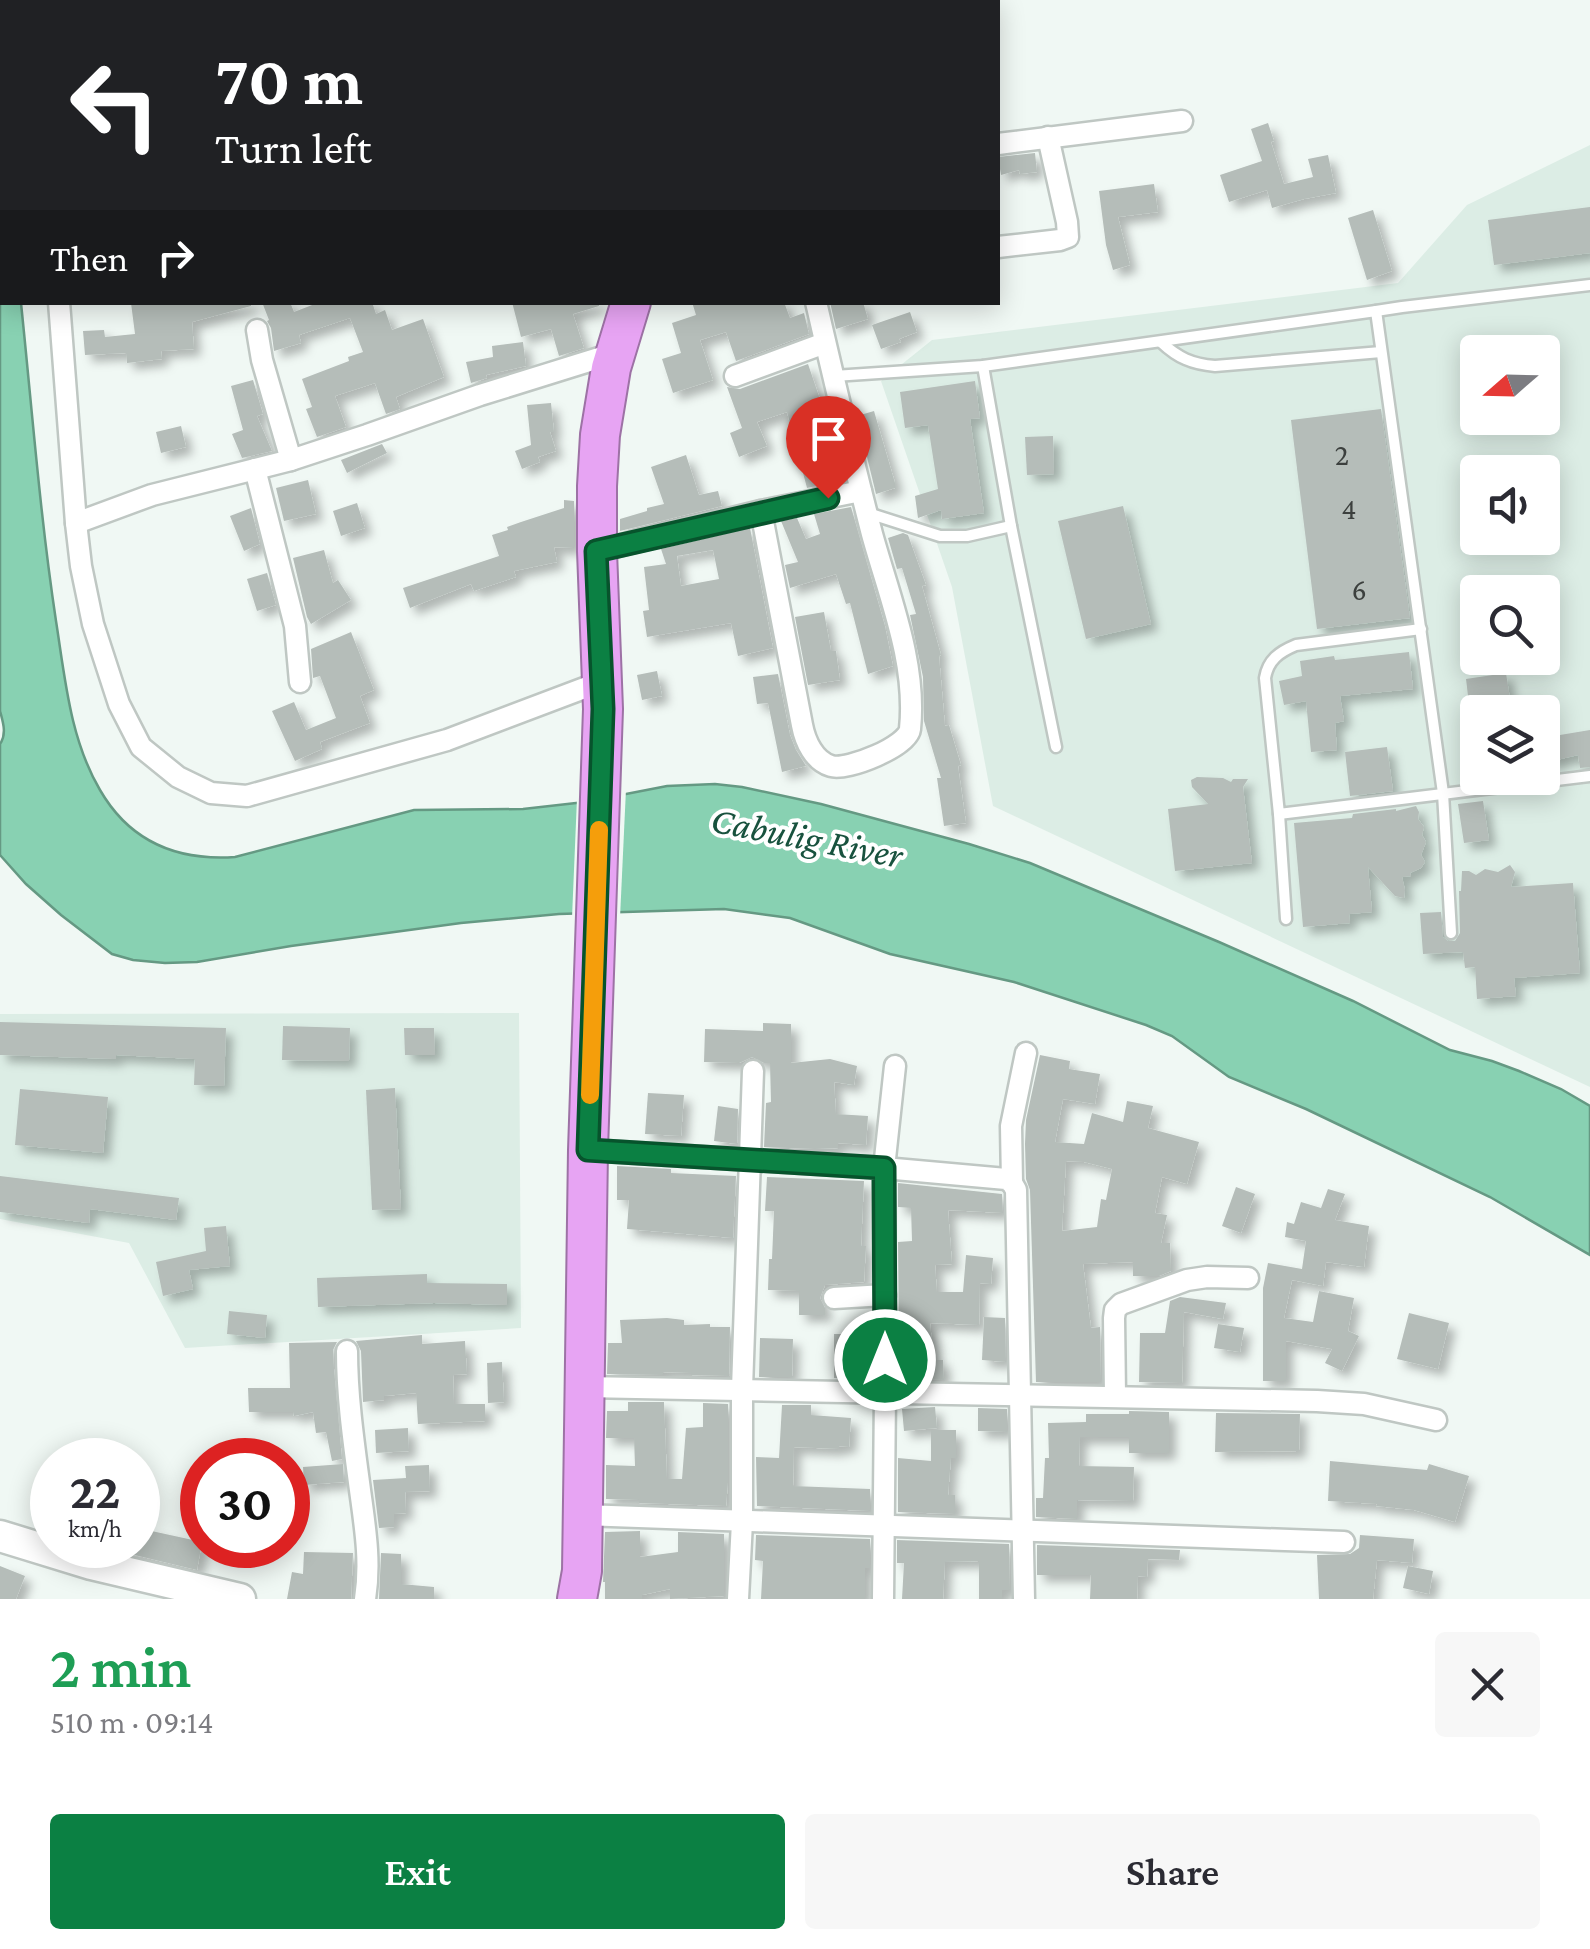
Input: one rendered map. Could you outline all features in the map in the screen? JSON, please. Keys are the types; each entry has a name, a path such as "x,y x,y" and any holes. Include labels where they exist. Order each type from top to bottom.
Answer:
{"highway":[{"path":"578,1599 582,1571 588,1150 603,695 596,551 600,435 615,354 631,305"}],"street":[{"path":"1000,144 1182,121"},
{"path":"1000,247 1068,237 1048,137"},
{"path":"59,305 76,523 93,624 126,718 141,747 178,777 211,793 247,796 603,695"},
{"path":"760,511 804,737 814,753 831,766 844,767 898,745 908,737 910,728 902,642 817,305"},
{"path":"258,330 262,360 291,460"},
{"path":"735,376 826,343"},
{"path":"76,523 152,495 291,460 480,395 615,354"},
{"path":"255,470 294,626 300,682"},
{"path":"596,551 861,491"},
{"path":"1024,1599 1016,1190 1012,1182 1011,1126 1026,1052"},
{"path":"882,1599 884,1168 895,1066"},
{"path":"738,1599 753,1071"},
{"path":"588,1150 884,1168 1012,1182"},
{"path":"1115,1395 1114,1318 1121,1304 1187,1280 1248,1278"},
{"path":"834,1298 884,1295"},
{"path":"347,1351 368,1548 365,1599"},
{"path":"585,1386 1317,1401 1364,1404 1436,1420"},
{"path":"583,1515 1344,1542"},
{"path":"0,1536 91,1564 240,1599"}],"lane":[{"path":"834,376 982,366 1402,306 1590,286"},
{"path":"1376,312 1443,793 1451,933"},
{"path":"1161,342 1177,356 1215,366 1382,352"},
{"path":"982,366 1056,747"},
{"path":"867,512 940,536 967,536 1011,526"},
{"path":"1286,919 1266,669 1272,659 1296,645 1421,629"},
{"path":"1279,814 1590,776"}],"shaded area":[{"path":"1590,145 1590,1087 993,806 952,587 881,381 932,340 1398,283 1467,205"},
{"path":"519,1013 521,1328 185,1348 129,1243 0,1219 0,1014"}],"water":[{"name":"Cabulig River","path":"0,305 21,305 45,542 70,708 82,750 100,790 112,808 141,835 194,856 235,857 414,810 523,809 667,786 715,784 821,804 969,844 1030,863 1219,942 1353,1001 1450,1050 1519,1071 1590,1106 1590,1255 1490,1197 1306,1109 1229,1077 1172,1036 1146,1025 1014,982 890,954 790,918 724,909 559,914 461,923 197,962 133,960 112,954 61,915 0,855 0,744 4,732 0,711"}],"pier":[{"path":"626,789 620,918 572,918 577,798"}],"building":[{"path":"1268,123 1284,184 1313,177 1308,159 1328,155 1336,193 1272,208 1267,190 1229,202 1220,175 1262,161 1251,129"},
{"path":"1035,153 1037,172 1020,174 1019,170 1001,175 1000,157"},
{"path":"1154,184 1158,212 1118,217 1130,265 1113,270 1099,191"},
{"path":"1590,207 1590,253 1494,265 1488,220"},
{"path":"1373,210 1392,271 1367,280 1348,218"},
{"path":"131,305 251,305 192,322 194,349 161,351 162,359 127,363 126,353 85,355 83,331 104,330 105,337 135,334"},
{"path":"263,305 291,305 294,312 312,305 373,305 376,314 385,310 392,330 423,319 444,377 396,397 400,409 386,414 375,383 335,396 346,427 317,437 306,409 312,407 302,379 363,352 350,318 299,335 301,343 274,351"},
{"path":"513,305 599,305 573,314 584,348 559,356 551,329 521,337"},
{"path":"693,305 785,305 790,318 804,313 809,334 736,361 726,332 700,340 713,380 673,393 662,359 681,353 672,323 696,315"},
{"path":"831,305 864,305 868,319 836,329"},
{"path":"910,312 917,332 881,349 872,325"},
{"path":"523,342 526,366 486,375 487,378 471,383 466,362 493,357 492,346"},
{"path":"808,364 823,408 826,406 844,480 807,488 787,412 757,422 767,446 739,457 730,433 742,428 727,387 740,389"},
{"path":"253,380 263,414 257,416 272,451 242,458 232,434 243,430 231,386"},
{"path":"975,381 980,418 970,419 984,513 942,519 941,510 918,518 915,496 938,489 928,425 905,428 900,392"},
{"path":"551,403 554,432 550,432 556,451 538,457 540,462 522,469 515,451 531,445 527,405"},
{"path":"1381,409 1410,618 1317,629 1291,420"},
{"path":"874,411 895,483 895,488 876,494 857,416"},
{"path":"181,426 186,447 161,453 156,432"},
{"path":"1053,436 1054,474 1027,475 1025,437"},
{"path":"382,444 387,453 347,473 341,460"},
{"path":"686,455 699,495 718,491 722,506 620,531 620,519 664,504 651,467"},
{"path":"308,480 316,514 284,521 276,488"},
{"path":"564,500 574,501 574,548 554,547 557,562 514,571 516,577 474,591 471,584 410,608 403,588 499,556 492,535 564,508"},
{"path":"357,503 365,528 341,536 333,511"},
{"path":"1123,506 1151,624 1086,639 1058,521"},
{"path":"851,507 893,666 868,674 850,603 846,604 836,574 790,588 785,565 798,562 781,521 797,518 806,539 820,534 814,514"},
{"path":"251,508 260,544 244,551 230,516"},
{"path":"750,528 773,648 738,656 731,623 647,637 643,611 649,610 644,567 666,564 661,549","holes":["713,550 719,579 681,586 677,556"]},
{"path":"908,535 926,585 922,586 941,655 945,726 949,725 961,765 958,766 966,823 944,826 937,778 941,778 924,721 923,677 910,615 916,614 888,538"},
{"path":"324,550 333,583 338,580 351,600 311,624 293,558"},
{"path":"267,573 276,605 257,611 247,579"},
{"path":"824,612 840,680 808,685 795,617"},
{"path":"351,632 374,690 360,696 370,723 320,742 322,749 295,761 272,711 294,702 306,730 336,718 320,676 313,678 311,649"},
{"path":"1409,652 1413,689 1340,696 1344,721 1335,723 1337,750 1311,752 1306,701 1284,705 1279,681 1302,676 1300,661"},
{"path":"657,671 662,696 642,700 637,675"},
{"path":"778,674 790,735 806,766 782,772 768,703 757,704 753,677"},
{"path":"1506,675 1509,695 1468,695 1466,679"},
{"path":"1590,730 1590,767 1580,768 1578,755 1560,759 1560,735"},
{"path":"1387,747 1393,791 1350,796 1345,752"},
{"path":"1197,777 1231,782 1248,779 1243,787 1252,863 1175,871 1168,809 1208,804 1192,787 1191,780"},
{"path":"1483,801 1489,840 1464,843 1458,804"},
{"path":"1416,806 1424,827 1422,835 1426,842 1421,855 1425,862 1411,876 1402,877 1404,898 1395,896 1368,867 1372,912 1349,914 1350,923 1303,927 1294,823 1352,818 1353,814"},
{"path":"1510,865 1515,872 1511,887 1573,883 1580,973 1514,978 1516,996 1477,999 1475,967 1465,968 1463,952 1423,954 1420,913 1441,912 1443,937 1455,941 1460,933 1462,871 1476,875 1485,869 1498,872"},
{"path":"0,1022 226,1028 224,1086 194,1085 195,1059 0,1055"},
{"path":"763,1023 791,1024 791,1063 830,1059 857,1066 854,1085 834,1082 836,1114 868,1116 866,1145 764,1147 766,1103 771,1102 770,1063 752,1057 739,1063 704,1062 705,1029 763,1031"},
{"path":"283,1026 350,1028 349,1061 282,1060"},
{"path":"404,1028 434,1028 435,1055 405,1055"},
{"path":"1040,1055 1070,1061 1069,1069 1100,1074 1095,1104 1063,1099 1055,1142 1084,1144 1092,1113 1123,1122 1127,1101 1153,1106 1148,1128 1199,1142 1187,1184 1162,1177 1155,1213 1167,1215 1161,1243 1170,1243 1171,1271 1159,1276 1133,1276 1133,1262 1083,1264 1091,1328 1100,1327 1101,1382 1036,1382 1026,1120","holes":["1066,1161 1112,1169 1106,1200 1101,1199 1097,1227 1062,1231"]},
{"path":"395,1088 401,1209 372,1210 366,1090"},
{"path":"20,1089 108,1097 103,1153 15,1145"},
{"path":"648,1093 684,1095 681,1136 645,1134"},
{"path":"718,1106 738,1109 737,1144 714,1141"},
{"path":"617,1166 736,1176 733,1238 627,1229 629,1200 617,1200"},
{"path":"0,1176 179,1198 176,1220 90,1209 89,1223 0,1212"},
{"path":"767,1177 864,1181 864,1282 825,1285 820,1298 825,1315 799,1315 799,1291 768,1290 774,1211 765,1211"},
{"path":"898,1183 1002,1194 1003,1213 948,1210 952,1264 935,1265 937,1292 963,1292 966,1255 993,1258 991,1284 980,1283 979,1325 930,1323 934,1360 943,1360 944,1380 901,1379 898,1242 912,1241 911,1208 898,1207"},
{"path":"1236,1187 1255,1194 1241,1233 1222,1226"},
{"path":"1328,1189 1345,1194 1335,1220 1369,1226 1364,1267 1326,1262 1323,1286 1292,1280 1284,1318 1313,1322 1319,1291 1354,1298 1348,1331 1359,1336 1342,1371 1325,1363 1332,1349 1286,1341 1286,1381 1263,1381 1263,1288 1268,1263 1302,1269 1306,1241 1285,1237 1287,1222 1294,1224 1301,1202 1321,1208"},
{"path":"226,1226 230,1266 189,1270 193,1289 163,1296 156,1262 206,1251 204,1228"},
{"path":"427,1274 427,1283 507,1284 507,1305 318,1307 317,1278"},
{"path":"1180,1297 1226,1303 1223,1319 1184,1312 1182,1383 1139,1382 1140,1333 1165,1333 1170,1301"},
{"path":"229,1311 267,1315 265,1338 227,1334"},
{"path":"1409,1313 1449,1323 1438,1369 1397,1359"},
{"path":"984,1317 1005,1318 1006,1362 982,1360"},
{"path":"620,1320 684,1320 684,1325 730,1327 729,1376 607,1374 608,1343 622,1343"},
{"path":"1218,1324 1244,1328 1240,1352 1214,1348"},
{"path":"834,1334 871,1334 871,1379 834,1378"},
{"path":"422,1335 422,1344 465,1341 467,1374 453,1375 454,1404 485,1404 485,1421 418,1424 416,1393 363,1402 361,1351 356,1341"},
{"path":"760,1338 793,1339 792,1377 759,1377"},
{"path":"337,1342 333,1350 342,1459 332,1461 326,1432 316,1433 313,1412 294,1416 293,1412 249,1412 248,1388 290,1388 289,1343"},
{"path":"502,1362 504,1402 488,1403 487,1363"},
{"path":"628,1402 664,1402 667,1479 682,1479 686,1428 703,1427 703,1403 728,1404 726,1506 606,1499 606,1465 635,1466 634,1438 606,1438 607,1411 628,1411"},
{"path":"782,1405 811,1405 811,1415 851,1418 849,1447 794,1447 793,1486 870,1489 870,1511 757,1506 756,1457 779,1458"},
{"path":"935,1407 937,1428 904,1431 902,1409"},
{"path":"978,1408 1007,1409 1007,1432 978,1431"},
{"path":"1169,1412 1169,1453 1129,1453 1129,1437 1080,1437 1079,1466 1134,1467 1133,1501 1077,1500 1077,1519 1036,1517 1036,1498 1043,1498 1045,1458 1049,1458 1048,1423 1086,1422 1086,1414"},
{"path":"1216,1413 1300,1414 1299,1451 1215,1452"},
{"path":"408,1428 409,1451 376,1453 375,1430"},
{"path":"931,1430 956,1430 956,1458 951,1458 948,1495 955,1495 955,1514 898,1512 898,1458 931,1461"},
{"path":"1330,1461 1427,1470 1429,1464 1469,1476 1455,1522 1414,1510 1328,1501"},
{"path":"343,1464 344,1482 310,1485 310,1466"},
{"path":"429,1465 430,1491 405,1492 406,1513 394,1514 394,1527 379,1528 373,1480 406,1478 405,1466"},
{"path":"640,1531 640,1557 678,1552 678,1532 724,1534 724,1596 670,1599 670,1589 642,1595 642,1599 605,1599 605,1532"},
{"path":"160,1533 180,1537 180,1566 160,1561"},
{"path":"756,1535 870,1539 865,1599 761,1599 763,1561 755,1560"},
{"path":"1360,1535 1414,1539 1412,1563 1377,1560 1373,1599 1319,1599 1317,1555 1350,1554 1359,1548"},
{"path":"897,1540 1009,1544 1010,1590 1002,1590 1002,1599 979,1599 979,1561 945,1562 943,1599 902,1599 904,1563 897,1563"},
{"path":"1037,1545 1180,1550 1179,1560 1148,1559 1147,1577 1138,1576 1137,1599 1090,1599 1091,1575 1037,1575"},
{"path":"310,1552 353,1553 351,1599 287,1599 292,1572 303,1574 303,1568 310,1568"},
{"path":"381,1553 401,1554 401,1584 434,1587 434,1599 379,1599"},
{"path":"0,1566 25,1576 16,1599 0,1599"},
{"path":"1408,1566 1433,1571 1429,1594 1403,1588"}],"slow traffic":[{"path":"590,1095 599,830"}],"route":[{"path":"828,498 596,551 603,709 588,1150 884,1168 885,1360"}]}
